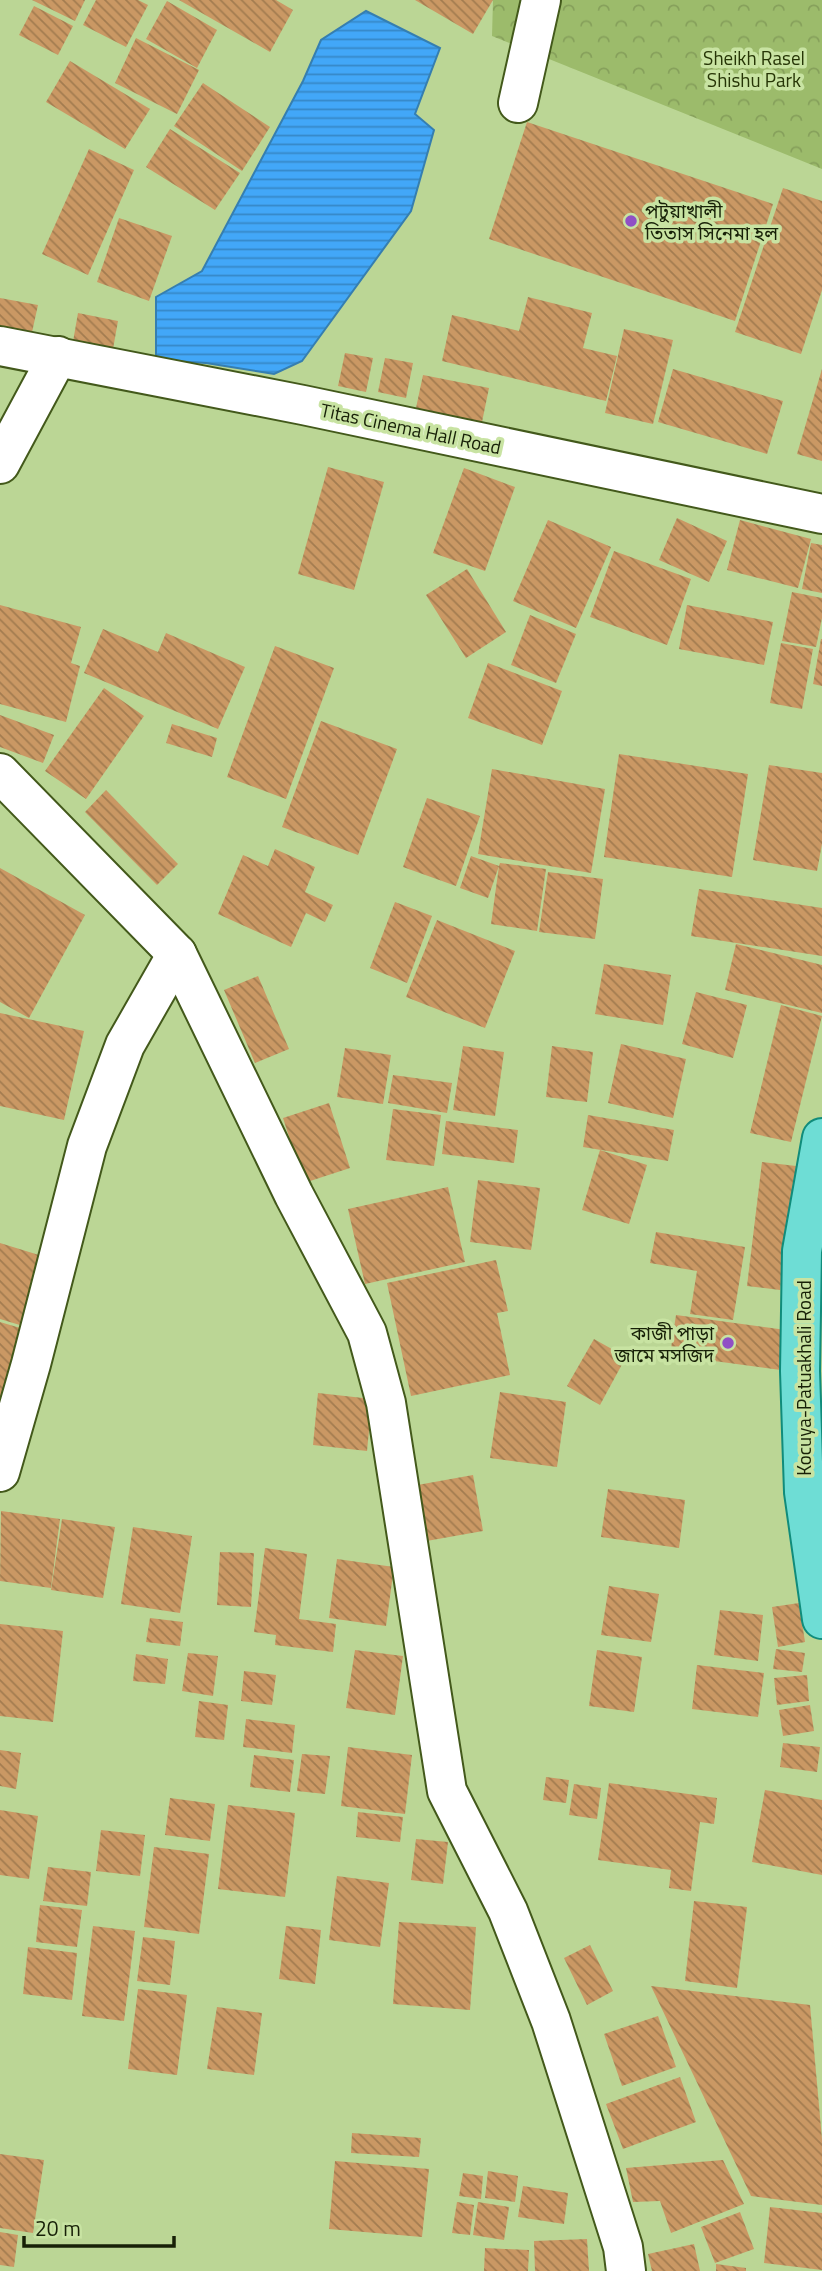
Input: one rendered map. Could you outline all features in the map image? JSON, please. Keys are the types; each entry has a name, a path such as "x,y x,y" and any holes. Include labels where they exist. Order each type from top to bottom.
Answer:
{"main road":[{"name":"Kocuya-Patuakhali Road","path":"822,1138 802,1251 800,1371 804,1492 822,1619"}],"street":[{"path":"518,103 541,0"},
{"name":"Titas Cinema Hall Road","path":"0,346 317,408 822,514"},
{"path":"0,464 58,356"},
{"path":"0,773 177,954 294,1195 367,1334 386,1403 447,1791 509,1911 551,2021 623,2248 626,2271"},
{"path":"0,1472 31,1364 87,1146 125,1045 177,954"}],"green space":[{"name":"Sheikh Rasel Shishu Park","path":"493,0 822,0 822,169 492,36"}],"water":[{"path":"366,11 440,48 415,114 434,130 411,211 302,361 274,374 206,363 156,360 156,297 202,271 303,81 321,40"}],"building":[{"path":"32,0 85,0 75,21"},
{"path":"96,0 138,0 148,5 126,47 83,25"},
{"path":"179,0 276,0 293,10 270,52"},
{"path":"415,0 493,0 473,34"},
{"path":"167,1 217,30 197,68 146,39"},
{"path":"34,6 73,26 58,55 19,35"},
{"path":"136,38 199,70 177,114 115,83"},
{"path":"70,61 150,109 125,149 46,102"},
{"path":"203,83 270,127 242,171 174,126"},
{"name":"পটুয়াখালী তিতাস সিনেমা হল","path":"527,122 773,204 735,321 489,239"},
{"path":"170,129 240,173 215,210 146,167"},
{"path":"89,149 134,170 88,275 42,254"},
{"path":"783,188 822,201 822,290 801,354 735,332"},
{"path":"119,218 172,236 149,301 97,282"},
{"path":"528,297 592,313 583,348 617,356 606,401 442,361 452,315 519,331"},
{"path":"0,298 38,305 29,346 0,340"},
{"path":"78,313 118,321 111,360 71,353"},
{"path":"624,329 673,340 653,424 605,413"},
{"path":"345,353 373,358 366,392 338,386"},
{"path":"385,358 413,363 406,398 378,392"},
{"path":"673,369 783,401 767,454 658,422"},
{"path":"822,369 822,461 797,454"},
{"path":"423,375 489,388 482,422 416,408"},
{"path":"328,467 384,482 354,590 298,574"},
{"path":"464,468 515,487 485,571 433,553"},
{"path":"677,518 727,541 709,582 659,560"},
{"path":"548,520 611,547 576,628 513,601"},
{"path":"740,520 811,539 798,588 727,570"},
{"path":"811,543 822,545 822,593 802,589"},
{"path":"614,551 691,579 667,645 590,617"},
{"path":"467,569 506,632 466,658 426,595"},
{"path":"792,592 822,598 822,618 816,647 782,641"},
{"path":"0,605 81,627 71,663 80,666 66,722 0,704"},
{"path":"687,605 773,622 764,665 679,649"},
{"path":"530,615 576,634 556,683 511,665"},
{"path":"103,629 158,652 166,633 245,667 218,729 84,673"},
{"path":"822,639 822,686 813,684"},
{"path":"781,643 813,649 802,709 770,703"},
{"path":"275,646 334,668 286,799 227,777"},
{"path":"488,663 562,691 542,745 468,718"},
{"path":"104,688 144,716 86,799 45,771"},
{"path":"0,715 54,735 43,763 0,747"},
{"path":"321,721 397,749 358,855 282,827"},
{"path":"172,724 217,738 212,757 166,743"},
{"path":"619,754 748,774 732,877 604,857"},
{"path":"769,765 822,773 822,844 817,871 753,860"},
{"path":"492,769 605,789 591,873 478,854"},
{"path":"106,790 178,864 157,885 85,812"},
{"path":"427,798 480,816 456,886 403,867"},
{"path":"275,849 315,867 305,892 333,905 325,922 306,913 291,947 218,914 243,855 268,866"},
{"path":"471,856 499,866 488,898 460,888"},
{"path":"500,863 546,869 537,931 491,924"},
{"path":"0,868 85,915 29,1018 0,1002"},
{"path":"548,872 603,879 595,939 539,932"},
{"path":"699,889 822,908 822,956 691,936"},
{"path":"395,902 432,916 407,983 370,968"},
{"path":"437,920 515,951 485,1028 406,997"},
{"path":"736,944 822,965 822,1013 725,990"},
{"path":"604,964 671,975 663,1025 595,1014"},
{"path":"258,976 289,1049 255,1063 224,990"},
{"path":"696,992 747,1005 733,1058 682,1044"},
{"path":"781,1005 822,1016 791,1142 750,1133"},
{"path":"0,1013 84,1031 64,1120 0,1106"},
{"path":"621,1044 686,1059 673,1118 608,1103"},
{"path":"463,1046 504,1052 495,1116 453,1110"},
{"path":"552,1046 593,1052 587,1102 546,1097"},
{"path":"345,1048 391,1055 383,1104 337,1097"},
{"path":"393,1075 452,1083 447,1113 388,1103"},
{"path":"329,1103 350,1168 304,1183 283,1118"},
{"path":"393,1109 441,1115 434,1166 386,1160"},
{"path":"588,1115 674,1130 668,1161 583,1147"},
{"path":"446,1121 518,1130 514,1163 442,1154"},
{"path":"600,1150 647,1165 629,1224 582,1210"},
{"path":"762,1162 796,1166 780,1290 747,1286"},
{"path":"478,1180 540,1188 531,1250 470,1242"},
{"path":"448,1187 465,1262 365,1284 348,1209"},
{"path":"656,1232 745,1247 733,1320 690,1314 697,1271 650,1263"},
{"path":"0,1243 55,1260 33,1329 0,1319"},
{"path":"496,1260 508,1311 497,1313 510,1375 411,1396 387,1283"},
{"name":"কাজী পাড়া জামে মসজিদ","path":"676,1315 786,1330 781,1370 670,1355"},
{"path":"0,1322 27,1330 0,1417"},
{"path":"594,1339 626,1357 600,1405 567,1386"},
{"path":"500,1392 566,1402 557,1467 490,1458"},
{"path":"318,1393 372,1399 367,1451 313,1445"},
{"path":"473,1475 483,1531 421,1542 412,1486"},
{"path":"608,1489 685,1500 679,1548 601,1537"},
{"path":"1,1511 60,1519 51,1588 0,1581"},
{"path":"62,1519 115,1527 103,1598 51,1590"},
{"path":"133,1527 192,1536 180,1613 121,1604"},
{"path":"265,1548 307,1554 299,1619 336,1624 333,1652 275,1645 276,1635 254,1632"},
{"path":"220,1552 254,1553 251,1607 217,1605"},
{"path":"337,1559 394,1567 386,1626 329,1618"},
{"path":"609,1586 659,1594 651,1642 601,1635"},
{"path":"799,1603 805,1642 778,1647 772,1607"},
{"path":"720,1610 763,1615 758,1661 714,1655"},
{"path":"150,1618 183,1622 180,1646 146,1642"},
{"path":"0,1624 63,1631 53,1722 0,1716"},
{"path":"776,1649 805,1653 802,1672 773,1669"},
{"path":"355,1650 403,1656 395,1715 346,1708"},
{"path":"597,1650 642,1657 634,1712 589,1706"},
{"path":"188,1653 218,1656 213,1696 182,1691"},
{"path":"136,1654 168,1659 165,1684 133,1681"},
{"path":"697,1665 764,1673 758,1717 692,1709"},
{"path":"244,1671 276,1675 272,1705 241,1701"},
{"path":"807,1675 809,1701 777,1705 774,1678"},
{"path":"199,1701 228,1705 224,1740 195,1737"},
{"path":"810,1705 814,1731 783,1736 779,1710"},
{"path":"246,1719 295,1725 292,1753 243,1747"},
{"path":"783,1743 820,1747 817,1772 780,1767"},
{"path":"348,1747 412,1755 405,1814 341,1806"},
{"path":"0,1750 21,1753 16,1789 0,1786"},
{"path":"302,1754 330,1756 325,1794 297,1791"},
{"path":"254,1755 294,1760 290,1792 250,1787"},
{"path":"546,1777 569,1780 566,1803 543,1800"},
{"path":"609,1783 717,1798 714,1824 700,1822 691,1891 669,1888 671,1870 598,1860"},
{"path":"574,1784 601,1788 597,1819 569,1815"},
{"path":"765,1790 822,1800 822,1875 752,1862"},
{"path":"170,1798 215,1804 210,1841 165,1835"},
{"path":"228,1805 295,1813 285,1897 218,1889"},
{"path":"0,1810 38,1816 29,1879 0,1875"},
{"path":"358,1812 403,1817 400,1842 356,1837"},
{"path":"101,1830 145,1835 140,1876 96,1871"},
{"path":"416,1839 448,1842 443,1884 411,1880"},
{"path":"154,1847 209,1854 199,1934 144,1927"},
{"path":"48,1867 91,1872 87,1906 43,1901"},
{"path":"337,1876 389,1883 380,1947 329,1940"},
{"path":"694,1901 747,1907 737,1988 685,1981"},
{"path":"40,1905 82,1910 77,1947 36,1942"},
{"path":"399,1922 476,1927 470,2010 393,2004"},
{"path":"93,1926 135,1931 124,2021 82,2016"},
{"path":"286,1926 321,1930 315,1984 279,1979"},
{"path":"143,1937 175,1941 170,1985 137,1981"},
{"path":"590,1945 613,1991 587,2005 564,1958"},
{"path":"28,1947 77,1953 72,2000 23,1994"},
{"path":"651,1986 810,2005 822,2139 822,2205 751,2196"},
{"path":"138,1989 187,1995 177,2075 128,2069"},
{"path":"217,2007 262,2013 254,2075 207,2069"},
{"path":"658,2016 676,2067 622,2086 604,2034"},
{"path":"680,2077 696,2122 623,2149 606,2104"},
{"path":"352,2133 421,2138 419,2157 351,2153"},
{"path":"0,2154 44,2160 33,2233 0,2228"},
{"path":"723,2160 744,2204 671,2233 660,2201 633,2202 626,2168"},
{"path":"335,2161 429,2169 422,2237 329,2229"},
{"path":"488,2171 518,2176 515,2202 485,2198"},
{"path":"463,2173 483,2176 481,2199 459,2196"},
{"path":"523,2186 568,2193 564,2224 518,2217"},
{"path":"457,2202 474,2205 470,2235 452,2233"},
{"path":"478,2202 509,2207 504,2240 473,2235"},
{"path":"770,2207 822,2213 822,2270 764,2263"},
{"path":"740,2212 754,2249 715,2263 701,2227"},
{"path":"0,2232 18,2235 14,2267 0,2265"},
{"path":"587,2239 589,2271 535,2271 534,2241"},
{"path":"694,2244 700,2271 652,2271 648,2254"},
{"path":"485,2248 529,2250 528,2271 484,2271"},
{"path":"716,2264 746,2268 746,2271 716,2271"}],"place":[{"name":"পটুয়াখালী তিতাস সিনেমা হল","path":"631,221"},
{"name":"কাজী পাড়া জামে মসজিদ","path":"728,1343"}]}
